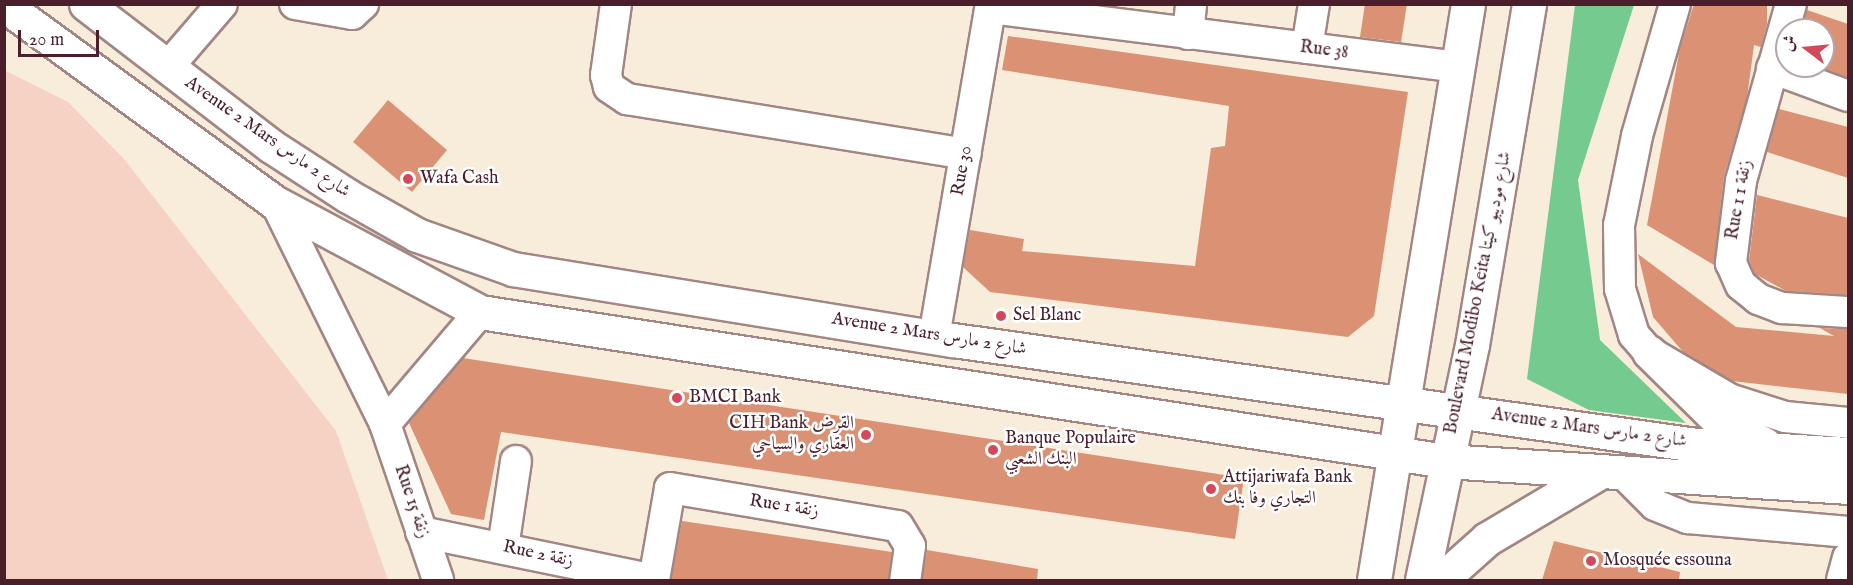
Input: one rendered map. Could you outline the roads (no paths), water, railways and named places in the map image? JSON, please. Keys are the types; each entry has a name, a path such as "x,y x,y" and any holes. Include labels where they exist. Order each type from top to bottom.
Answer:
{"main road":[{"name":"Avenue 2 Mars شارع 2 مارس","path":"4,4 79,55 276,203 480,312 1396,451 1446,461 1611,474 1848,487"},
{"name":"Avenue 2 Mars شارع 2 مارس","path":"86,4 108,14 167,68 348,196 417,235 513,269 934,337 1405,401 1695,445 1773,449 1848,446"},
{"path":"1374,580 1468,4"},
{"name":"Boulevard Modibo Keita شارع موديبو كيتا","path":"1422,580 1458,410 1529,4"},
{"path":"4,30 79,55"},
{"path":"1642,343 1719,421 1773,449"},
{"path":"1441,580 1487,539 1611,474"}],"street":[{"path":"167,68 222,4"},
{"path":"295,4 352,14 363,4"},
{"path":"616,4 606,75 609,87 627,99 966,154"},
{"path":"1188,34 1191,4"},
{"path":"1307,48 1314,4"},
{"path":"1642,343 1620,289 1620,225 1637,136 1675,4"},
{"name":"Rue 1 زنقة 1","path":"1791,4 1741,181 1731,263 1742,285 1758,299 1782,308 1848,312"},
{"name":"Rue 38","path":"991,6 1188,34 1459,67"},
{"name":"Rue 30","path":"934,337 991,6"},
{"path":"1772,68 1848,96"},
{"name":"Rue 15 زنقة","path":"276,203 385,424 438,580"},
{"path":"385,424 480,312"},
{"name":"Avenue 2 Mars شارع 2 مارس","path":"1642,343 1729,399 1785,417 1848,446"},
{"path":"503,548 516,461"},
{"path":"1611,474 1655,505 1688,518 1848,532"},
{"name":"Rue 1 زنقة","path":"654,580 670,488 898,526 910,546 905,580"},
{"name":"Rue 2 زنقة","path":"421,532 654,580"},
{"path":"1842,580 1848,558"}],"place":[{"name":"Wafa Cash","path":"408,179"},
{"name":"Sel Blanc","path":"1001,316"},
{"name":"BMCI Bank","path":"677,398"},
{"name":"CIH Bank القرض العقاري والسياحي","path":"866,435"},
{"name":"Banque Populaire البنك الشعبي","path":"993,450"},
{"name":"Attijariwafa Bank التجاري وفا بنك","path":"1211,489"},
{"name":"Mosquée essouna","path":"1591,561"}]}
